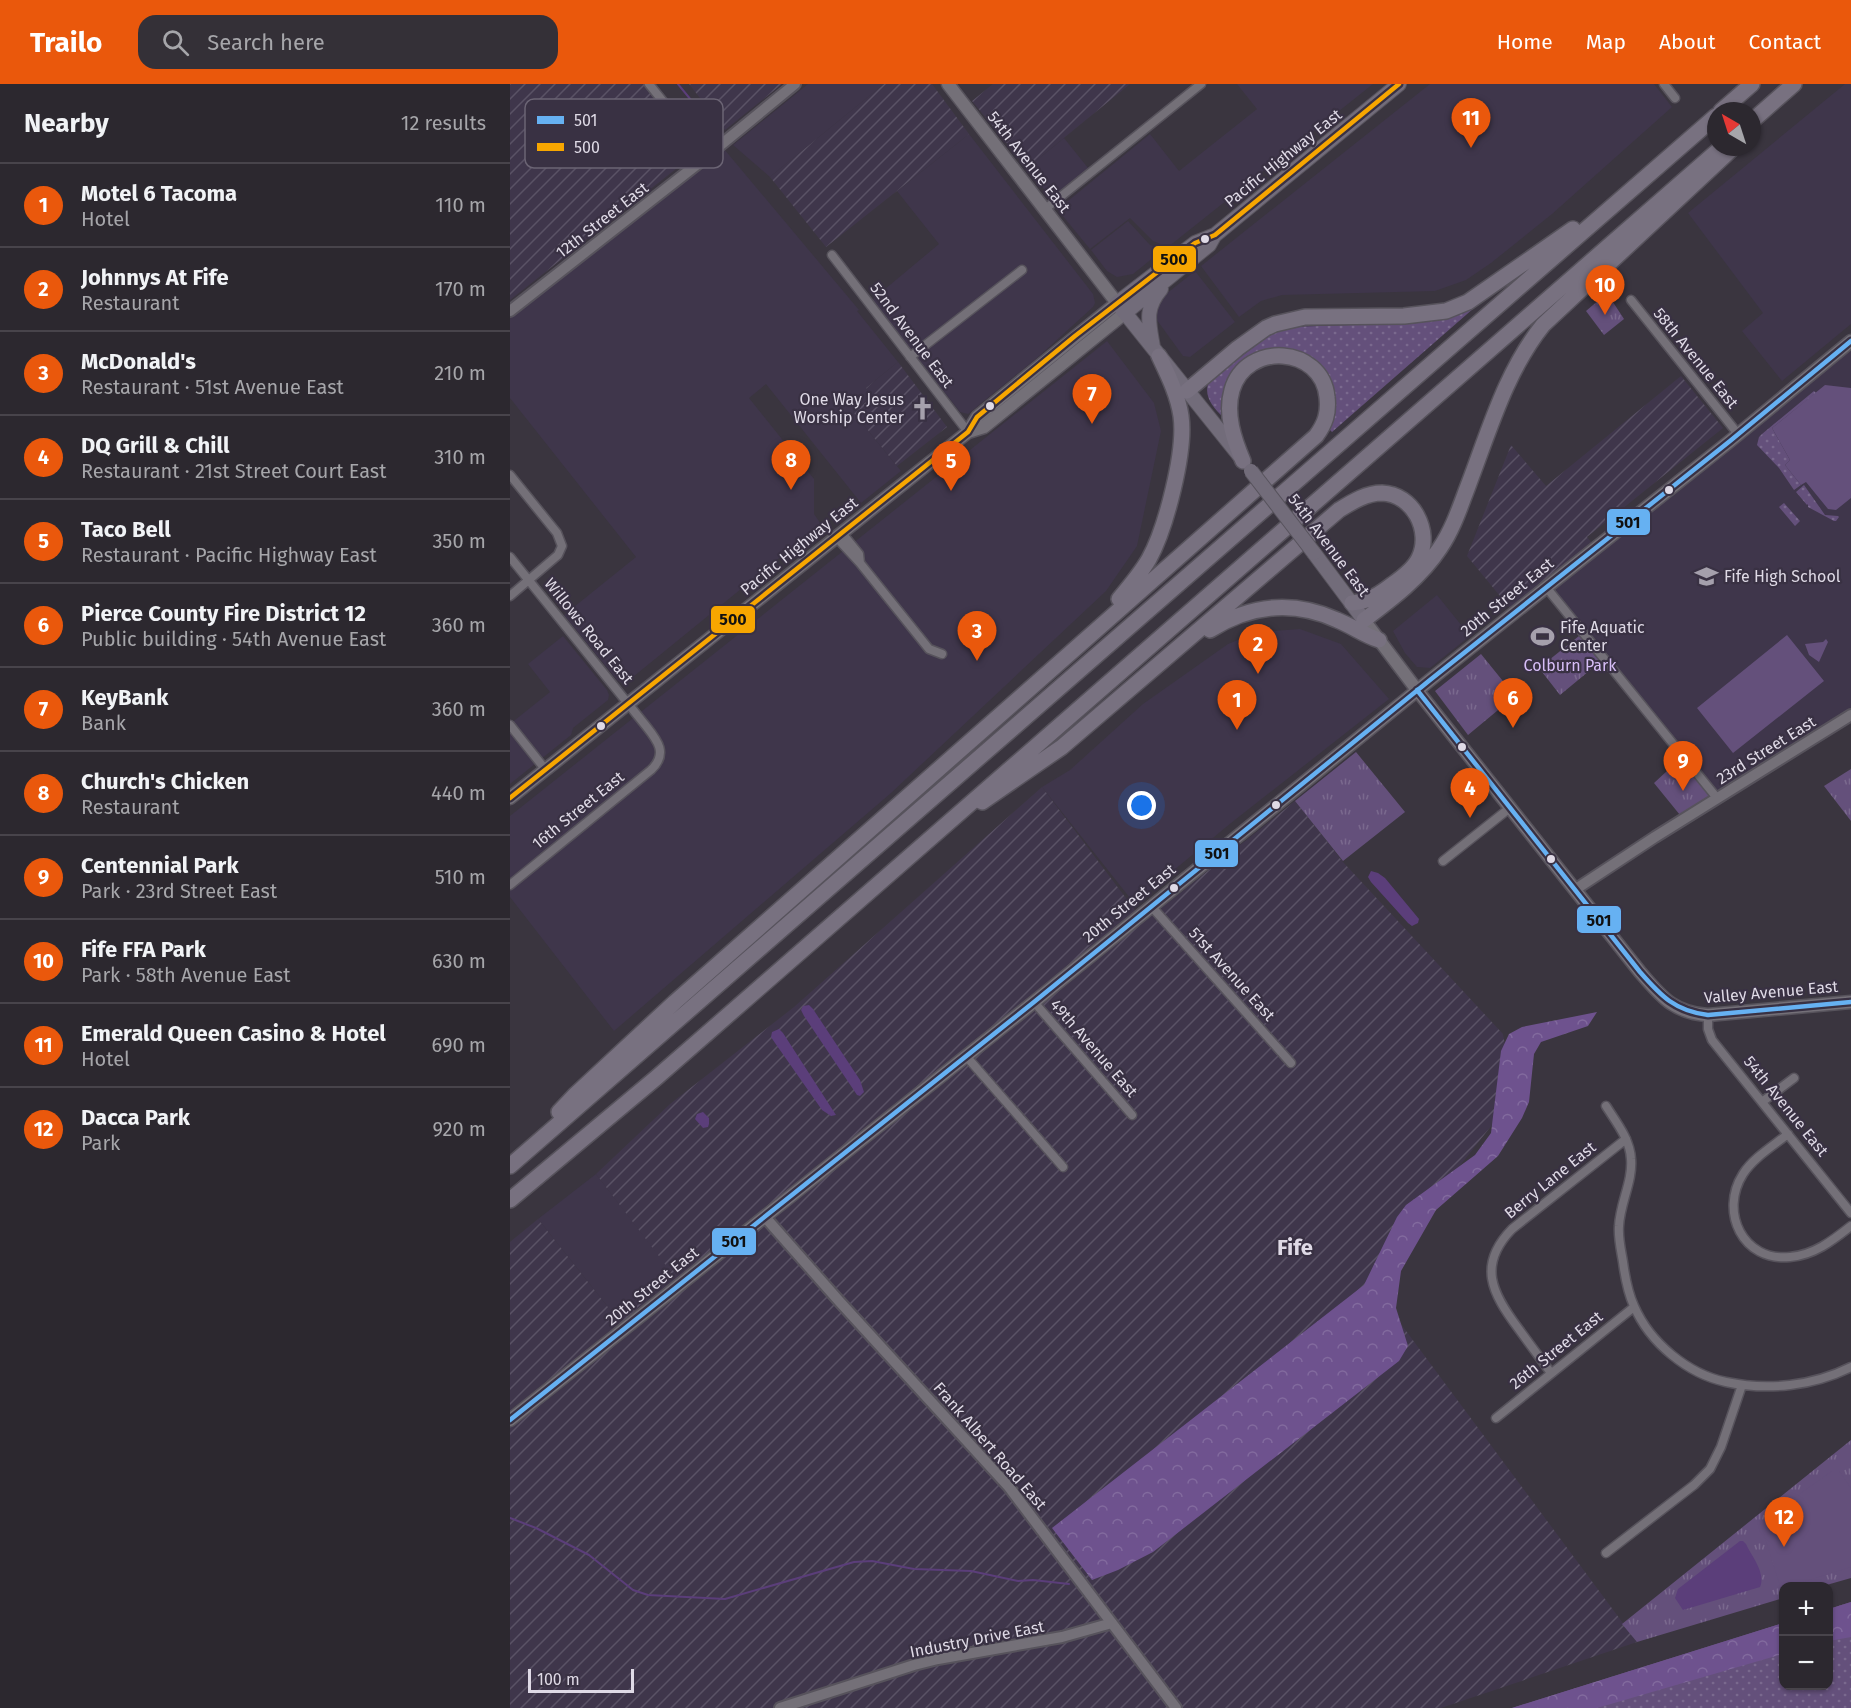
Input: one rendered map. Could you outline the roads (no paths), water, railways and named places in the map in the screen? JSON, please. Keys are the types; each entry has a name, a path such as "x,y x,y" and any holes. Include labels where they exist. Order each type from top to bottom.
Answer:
{"highway":[{"path":"1731,102 1752,84"},
{"path":"1761,113 1794,84"},
{"path":"1761,116 1770,105"},
{"path":"510,1165 1707,124"},
{"path":"1187,391 1254,336 1288,319 1323,316 1404,316 1446,311 1458,307 1565,235 1688,140"},
{"path":"510,1200 656,1078 1712,156"},
{"path":"1364,620 1425,568 1441,547 1462,503 1506,386 1519,360 1543,325 1724,156"},
{"path":"845,851 948,750 1115,603 1132,584 1148,560 1161,530 1177,471 1182,440 1177,398 1156,352"},
{"path":"510,1165 576,1094 845,851 1316,436 1326,417 1327,395 1323,382 1314,370 1293,357 1269,356 1252,364 1236,380 1230,399 1230,419 1237,447 1247,466"},
{"path":"928,840 1062,747 1340,510 1369,495 1391,494 1407,503 1418,517 1423,532 1422,550 1414,567 1399,580 1373,598 1352,603"},
{"path":"1160,663 1229,618 1267,608 1304,609 1322,614 1379,640"}],"main road":[{"name":"54th Avenue East","path":"948,84 1044,210 1247,466 1417,690 1659,993 1672,1005 1693,1014"},
{"name":"Pacific Highway East","path":"510,798 968,432 984,427 1195,243 1215,235 1399,84"},
{"name":"Pacific Highway East","path":"1121,308 1173,275 1209,245 1215,235"},
{"path":"1156,352 1148,319 1150,306 1173,275"},
{"name":"20th Street East","path":"510,1420 1034,1002 1851,341"},
{"name":"Valley Avenue East","path":"1693,1014 1708,1015 1851,1002"}],"street":[{"path":"649,84 661,99"},
{"name":"12th Street East","path":"723,143 795,84"},
{"path":"1044,210 1202,84"},
{"path":"1664,84 1675,98"},
{"name":"12th Street East","path":"510,311 692,168"},
{"name":"52nd Avenue East","path":"832,255 968,432"},
{"path":"910,357 1022,270"},
{"name":"58th Avenue East","path":"1631,300 1738,434"},
{"path":"510,474 556,532 562,546 560,553 510,596"},
{"path":"839,535 859,554 860,563 929,649 942,654"},
{"name":"Willows Road East","path":"510,557 629,703 655,738 661,755"},
{"path":"1546,587 1717,798"},
{"name":"23rd Street East","path":"1576,889 1654,837 1851,715"},
{"path":"510,725 545,769"},
{"name":"16th Street East","path":"510,885 653,769 661,755"},
{"path":"1443,861 1511,807"},
{"name":"51st Avenue East","path":"1151,906 1291,1063"},
{"name":"49th Avenue East","path":"1034,1002 1132,1115"},
{"name":"54th Avenue East","path":"1708,1015 1709,1034 1712,1040 1851,1213"},
{"path":"966,1056 1063,1167"},
{"path":"1762,1102 1794,1078"},
{"path":"1606,1106 1626,1139 1630,1152 1631,1165 1620,1215 1619,1234 1623,1266 1634,1307 1650,1331 1677,1359 1705,1376 1742,1385 1792,1385 1817,1380 1851,1367"},
{"path":"1788,1134 1752,1163 1738,1183 1733,1214 1741,1235 1759,1251 1774,1256 1788,1257 1820,1249 1851,1226"},
{"name":"Berry Lane East","path":"1551,1373 1497,1298 1491,1276 1494,1255 1502,1240 1512,1229 1626,1139"},
{"name":"Frank Albert Road East","path":"765,1217 1009,1486 1176,1708"},
{"name":"26th Street East","path":"1496,1418 1634,1307"},
{"path":"1606,1553 1694,1485 1710,1469 1721,1447 1742,1385"},
{"name":"Industry Drive East","path":"780,1708 914,1665 1062,1637 1112,1623"}],"waterway":[{"path":"678,84 690,99"},
{"path":"510,1518 536,1528 589,1555 633,1590 648,1595 725,1599 854,1562 872,1561 914,1569 971,1571 1018,1581 1033,1580 1069,1584"}],"place":[{"name":"Emerald Queen Casino & Hotel","path":"1471,148"},
{"name":"Fife FFA Park","path":"1605,315"},
{"name":"One Way Jesus Worship Center","path":"922,408"},
{"name":"KeyBank","path":"1092,424"},
{"name":"Church's Chicken","path":"791,490"},
{"name":"Taco Bell","path":"951,491"},
{"name":"Fife High School","path":"1706,576"},
{"name":"Fife Aquatic Center","path":"1542,636"},
{"name":"McDonald's","path":"977,661"},
{"name":"Johnnys At Fife","path":"1258,674"},
{"name":"Pierce County Fire District 12","path":"1513,728"},
{"name":"Motel 6 Tacoma","path":"1237,730"},
{"name":"Centennial Park","path":"1683,791"},
{"name":"DQ Grill & Chill","path":"1470,818"},
{"name":"Dacca Park","path":"1784,1547"}],"district":[{"name":"Fife","path":"1295,1247"}],"park label":[{"name":"Colburn Park","path":"1570,665"}]}
